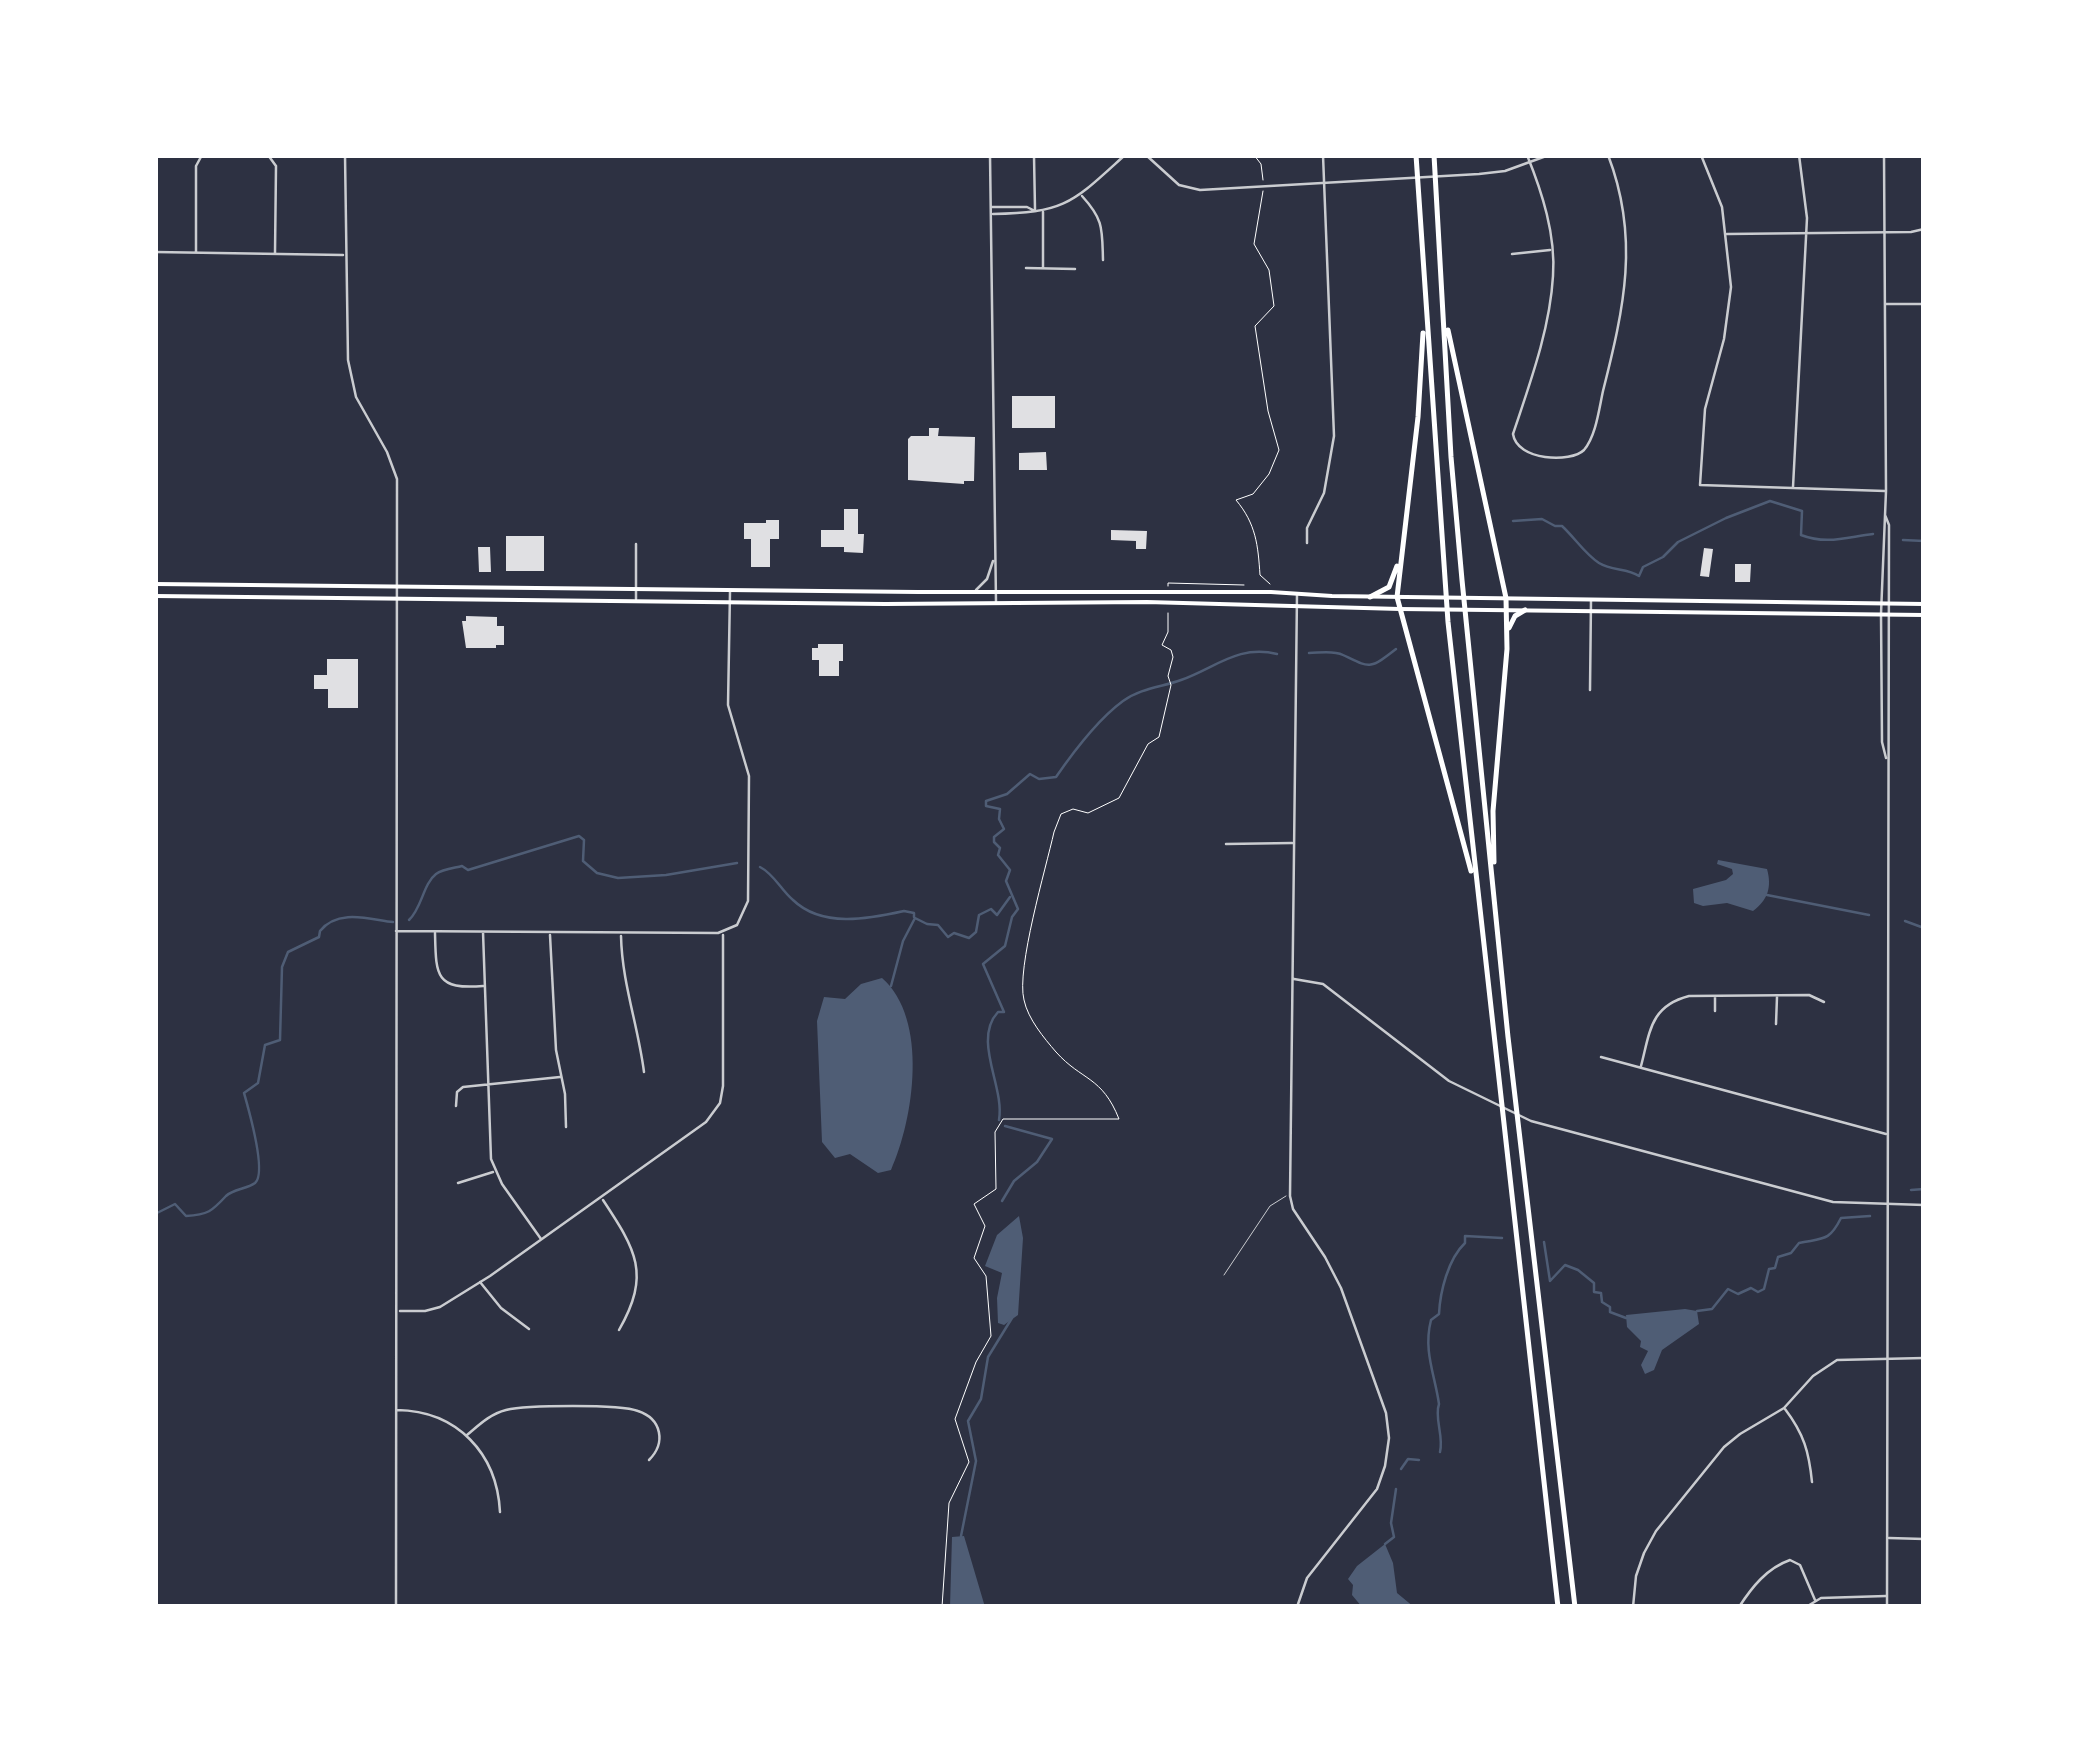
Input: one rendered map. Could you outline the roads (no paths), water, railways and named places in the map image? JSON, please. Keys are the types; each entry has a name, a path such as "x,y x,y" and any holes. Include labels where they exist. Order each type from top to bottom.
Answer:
{"highway":[{"path":"1416,155 1448,622 1558,1607"},
{"path":"1434,155 1466,626 1508,1037 1575,1607"},
{"path":"1444,312 1506,598 1508,630 1493,811 1495,900"},
{"path":"1425,320 1397,597 1478,895"},
{"path":"1370,597 1388,587 1400,559"},
{"path":"1508,630 1515,616 1525,610"}],"main road":[{"path":"155,584 996,590 1924,604"},
{"path":"155,596 1924,614"}],"street":[{"path":"196,254 196,166 202,155"},
{"path":"268,155 276,166 275,254"},
{"path":"345,155 351,379 362,411 387,452 397,480 396,1607"},
{"path":"990,155 996,602"},
{"path":"991,214 1066,206 1126,155"},
{"path":"1146,155 1179,185 1200,190 1505,171 1548,155"},
{"path":"1308,543 1308,528 1324,493 1334,436 1323,155"},
{"path":"1527,155 1545,202 1553,276 1537,360 1513,434 1520,452 1534,456 1574,456 1585,449 1593,432 1620,327 1627,281 1623,210 1608,155"},
{"path":"1701,155 1722,207 1731,287 1724,339 1705,409 1700,485 1886,490"},
{"path":"1794,488 1807,234 1799,155"},
{"path":"1884,155 1886,490 1881,614 1882,742 1887,764"},
{"path":"1034,156 1035,210"},
{"path":"1081,195 1098,212 1102,223 1103,260"},
{"path":"991,207 1035,210"},
{"path":"1043,210 1043,267"},
{"path":"1726,234 1924,229"},
{"path":"1512,254 1551,250"},
{"path":"155,252 346,254"},
{"path":"1026,268 1075,268"},
{"path":"1884,304 1924,304"},
{"path":"1885,516 1889,525 1890,603 1887,1607"},
{"path":"636,544 636,600"},
{"path":"976,590 987,579 995,555"},
{"path":"396,931 723,932 737,925 748,902 750,776 728,705 730,591"},
{"path":"1297,594 1290,1196 1340,1288 1386,1413 1389,1438 1377,1489 1307,1578 1298,1607"},
{"path":"1590,690 1591,599"},
{"path":"1226,844 1293,843"},
{"path":"436,931 436,967 441,978 455,987 485,986"},
{"path":"483,932 491,1159 495,1171 542,1240"},
{"path":"550,932 556,1050 566,1127"},
{"path":"398,1311 424,1311 440,1306 480,1282 706,1122 720,1103 723,1086 723,932"},
{"path":"621,933 626,992 644,1072"},
{"path":"1292,979 1323,984 1426,1064 1530,1121 1833,1202 1924,1205"},
{"path":"1776,1024 1777,995"},
{"path":"1640,1068 1659,1011 1672,1000 1690,996 1809,995 1824,1002"},
{"path":"1715,1011 1716,996"},
{"path":"1600,1057 1888,1134"},
{"path":"456,1106 460,1088 561,1077"},
{"path":"458,1183 495,1171"},
{"path":"602,1198 632,1244 636,1257 636,1296 619,1330"},
{"path":"480,1282 501,1308 529,1329"},
{"path":"1633,1607 1640,1564 1656,1531 1724,1447 1784,1408 1825,1366 1837,1360 1924,1358"},
{"path":"1784,1408 1801,1429 1809,1448 1812,1482"},
{"path":"466,1435 490,1416 511,1409 632,1409 652,1418 660,1433 658,1448 650,1460"},
{"path":"397,1410 430,1413 466,1435 490,1466 500,1512"},
{"path":"1888,1538 1924,1538"},
{"path":"1739,1607 1772,1568 1790,1560 1800,1565 1815,1600"},
{"path":"1806,1607 1815,1600 1831,1597 1887,1596"}],"lane":[{"path":"1224,1275 1270,1206 1290,1196"}],"water":[{"path":"1718,860 1767,869 1768,893 1753,911 1727,903 1694,903 1693,889 1726,880 1733,874 1732,869 1717,864"},
{"path":"882,978 897,996 906,1018 913,1070 899,1149 891,1170 878,1173 850,1154 835,1158 822,1142 817,1021 824,997 845,999 861,984"},
{"path":"1019,1216 1023,1238 1018,1315 1004,1325 998,1323 997,1298 1002,1273 985,1266 997,1235"},
{"path":"1697,1311 1699,1324 1662,1350 1654,1370 1645,1374 1641,1365 1648,1351 1640,1347 1641,1341 1627,1327 1626,1315"},
{"path":"964,1536 985,1607 950,1607 952,1537"},
{"path":"1385,1544 1393,1563 1397,1593 1414,1607 1362,1607 1352,1595 1353,1585 1348,1579 1357,1566"}],"waterway":[{"path":"1513,521 1542,519 1562,526 1599,563 1639,576 1643,567 1663,557 1678,542 1770,501 1802,511 1801,535 1810,538 1828,540 1873,534"},
{"path":"1903,540 1924,541"},
{"path":"1309,653 1335,653 1370,665 1396,649"},
{"path":"999,1120 988,1036 998,1012 1004,1012 983,964 1005,946 1012,917 1018,909 1006,881 1010,870 994,842 994,837 1004,829 1000,809 986,806 986,801 1007,794 1030,774 1039,779 1056,777 1095,727 1130,697 1239,655 1277,654"},
{"path":"409,920 439,872 462,866 468,870 579,836 584,840 583,861 597,873 618,878 666,875 737,863"},
{"path":"760,867 793,900 818,915 846,919 904,911 914,913 914,917"},
{"path":"1767,895 1869,915"},
{"path":"891,986 903,941 915,918 938,925 948,937 954,933 969,938 976,932 979,915 991,909 997,915 1010,897"},
{"path":"155,1214 175,1204 186,1216 205,1213 229,1194 255,1183 259,1167 256,1140 244,1093 258,1083 265,1045 280,1040 282,967 288,952 319,937 320,931 337,919 357,917 393,922"},
{"path":"1905,921 1924,928"},
{"path":"1002,1201 1014,1181 1037,1162 1052,1139 1005,1126"},
{"path":"1911,1190 1924,1189"},
{"path":"1697,1311 1712,1309 1728,1289 1738,1294 1751,1288 1758,1292 1764,1289 1769,1269 1775,1268 1778,1257 1791,1253 1799,1243 1829,1235 1841,1218 1870,1216"},
{"path":"1440,1452 1439,1404 1429,1353 1431,1320 1439,1314 1446,1276 1465,1243 1465,1236 1502,1238"},
{"path":"1544,1242 1550,1281 1565,1265 1578,1270 1594,1283 1594,1292 1601,1293 1610,1312 1626,1318"},
{"path":"961,1536 976,1461 968,1421 981,1399 988,1357 1012,1318"},
{"path":"1401,1469 1408,1459 1419,1460"},
{"path":"1385,1544 1394,1537 1391,1523 1396,1489"}]}
